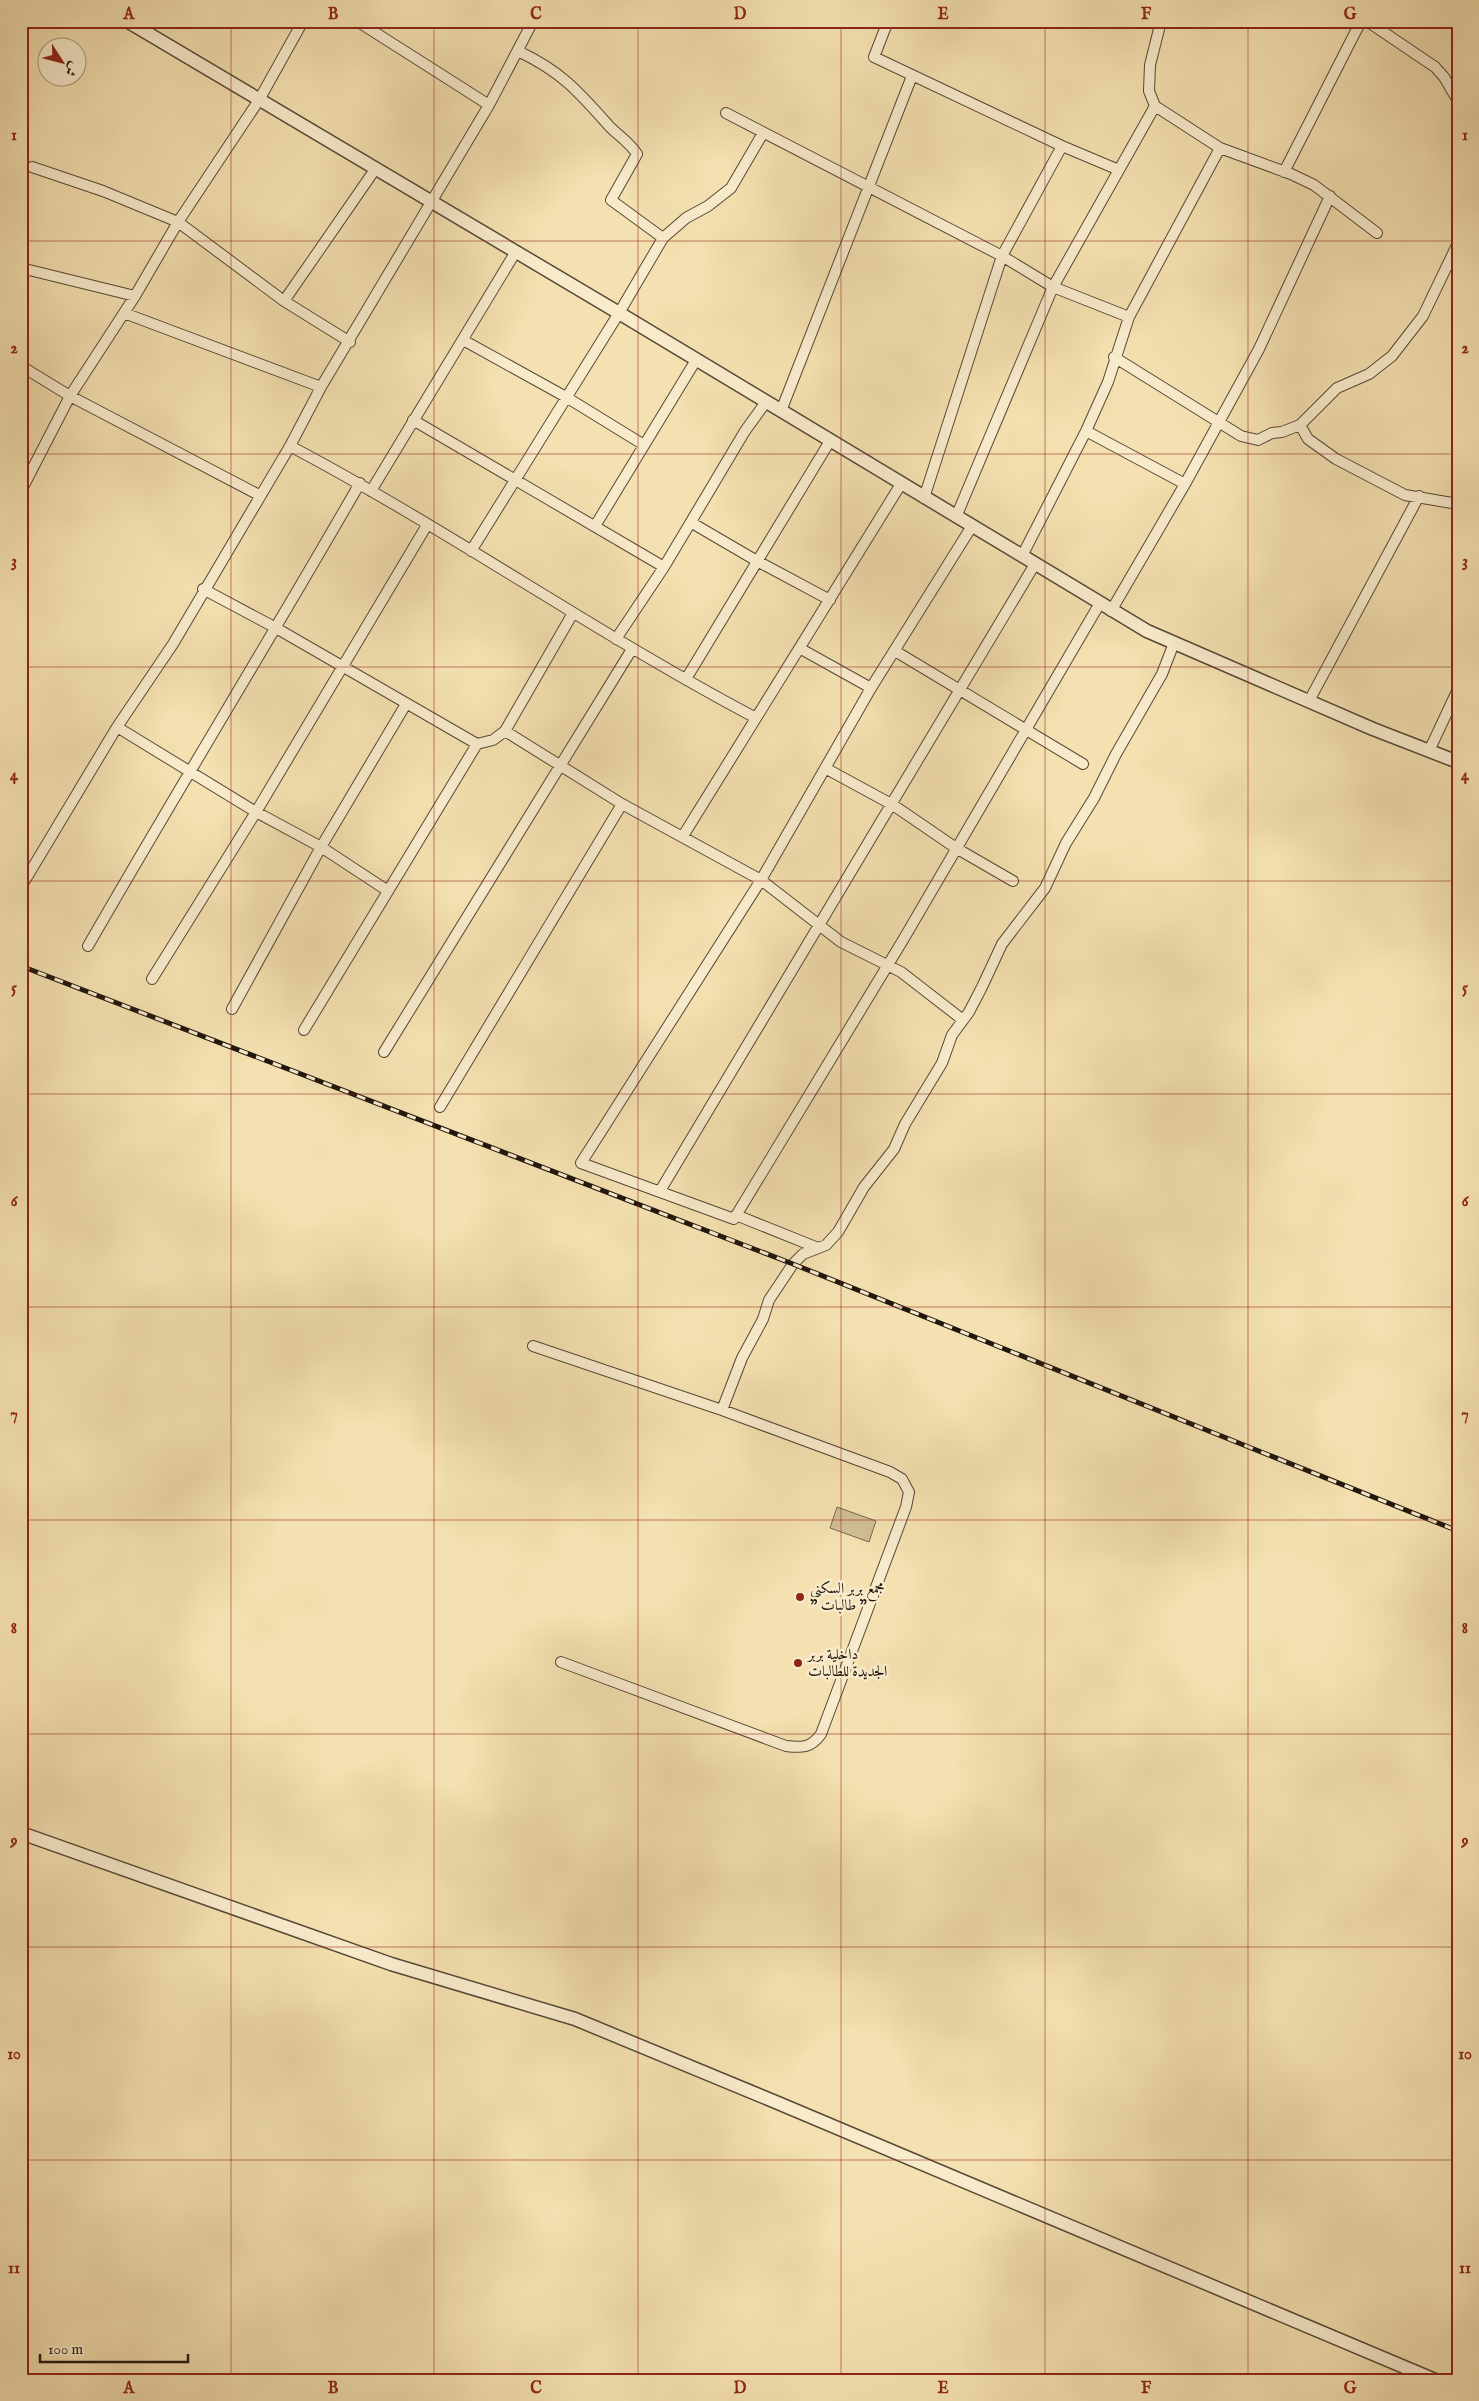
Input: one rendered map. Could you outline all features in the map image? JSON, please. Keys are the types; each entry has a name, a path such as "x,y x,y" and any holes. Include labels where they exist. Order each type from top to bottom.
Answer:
{"street":[{"path":"127,21 619,313 1111,611 1174,643 1310,702 1458,762"},
{"path":"21,491 70,396 124,313 178,222 259,100 304,21"},
{"path":"357,21 489,106"},
{"path":"21,887 117,727 173,644 203,589 290,446 322,387 489,106 534,21"},
{"path":"888,21 874,57 1062,146 1119,170"},
{"path":"1284,172 1360,21"},
{"path":"1368,21 1435,67 1444,77 1458,101"},
{"path":"1158,23 1150,65 1150,92 1155,106 1220,148 1314,184 1377,233"},
{"path":"518,51 544,63 565,78 612,128 632,146 637,154 611,200 663,238"},
{"path":"781,411 870,188 912,76"},
{"path":"956,516 1053,287 1155,106"},
{"path":"726,113 1002,256 1053,287 1129,317"},
{"path":"471,551 619,313 663,238 686,218 708,206 730,188 763,133"},
{"path":"924,498 1002,256 1062,146"},
{"path":"1022,556 1086,431 1108,382 1114,357 1129,317 1220,148"},
{"path":"32,167 102,191 178,222 284,301 350,342"},
{"path":"284,301 376,168"},
{"path":"1111,611 1185,484 1218,420 1259,349 1330,196"},
{"path":"1114,357 1241,436 1258,440 1272,433 1282,432 1300,425 1337,388 1369,374 1392,356 1423,316 1458,243"},
{"path":"371,490 516,253"},
{"path":"21,268 134,296"},
{"path":"124,313 322,387"},
{"path":"463,340 566,397 644,445"},
{"path":"595,526 696,360"},
{"path":"21,366 70,396 260,495"},
{"path":"616,639 692,523 745,431 766,402"},
{"path":"413,420 664,567"},
{"path":"1300,425 1308,439 1336,459 1405,494 1458,504"},
{"path":"1086,431 1185,484"},
{"path":"686,679 830,441"},
{"path":"290,446 360,483 427,526 632,649 756,718"},
{"path":"88,946 360,483"},
{"path":"683,836 801,649 901,484"},
{"path":"1310,702 1419,496"},
{"path":"692,523 757,561 830,600"},
{"path":"152,979 256,812 427,526"},
{"path":"972,526 896,651 871,688 761,880 581,1164 734,1219 888,965 1100,603"},
{"path":"660,1191 893,805 1035,564"},
{"path":"203,589 276,628 477,744 493,740 505,732 572,613"},
{"path":"722,1410 742,1358 763,1318 769,1300 793,1264 803,1254 826,1245 838,1232 864,1187 894,1149 905,1124 942,1063 952,1035 982,987 1002,944 1045,888 1066,843 1094,798 1116,754 1162,674 1174,643"},
{"path":"384,1052 632,649"},
{"path":"801,649 871,688"},
{"path":"896,651 1083,764"},
{"path":"1429,751 1458,690"},
{"path":"232,1009 321,847 406,704"},
{"path":"117,727 256,812 321,847 388,891"},
{"path":"505,732 561,764 622,804 761,880 841,942 901,972 963,1020"},
{"path":"304,1030 477,744"},
{"path":"825,768 893,805 956,848 1013,881"},
{"path":"440,1107 622,804"},
{"path":"736,1215 818,1248"},
{"path":"533,1346 722,1410 890,1472 902,1479 909,1492 906,1507 867,1617 821,1734 815,1743 803,1748 786,1746 561,1662"},
{"path":"21,1833 391,1964 575,2019 778,2102 1435,2380"}],"shaded area":[{"path":"837,1507 876,1521 869,1542 830,1528"}],"railway":[{"path":"21,966 793,1264 1458,1531"}],"place":[{"name":"مجمع بربر السكني \" طالبات \"","path":"800,1597"},
{"name":"داخلية بربر الجديدة للطالبات","path":"798,1663"}]}
